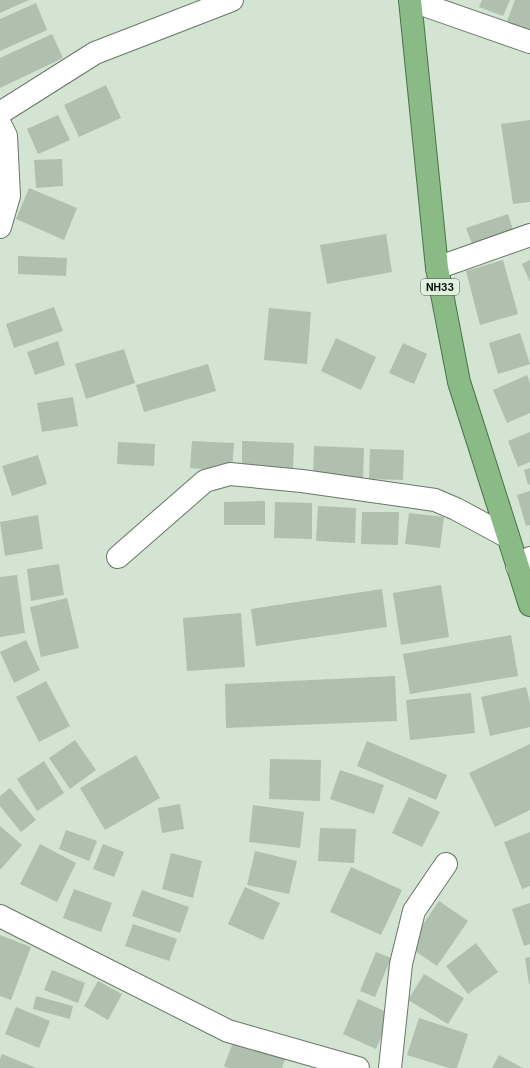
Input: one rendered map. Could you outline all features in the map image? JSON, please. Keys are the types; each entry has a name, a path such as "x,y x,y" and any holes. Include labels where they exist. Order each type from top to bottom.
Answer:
{"highway":[{"name":"NH33","path":"410,0 436,268 460,382 508,537 524,562 530,605"}],"street":[{"path":"0,113 95,53 232,0"},
{"path":"410,0 530,42"},
{"path":"0,124 6,136 9,196 0,227"},
{"path":"436,268 530,235"},
{"path":"118,557 205,481 230,474 302,481 435,500 456,509 508,537"},
{"path":"390,1068 401,964 414,911 446,864"},
{"path":"0,916 228,1031 358,1068"}],"building":[{"path":"0,0 29,0 0,13"},
{"path":"482,0 510,0 503,16 479,7"},
{"path":"515,0 530,0 530,30 507,21"},
{"path":"36,3 47,30 0,51 0,19"},
{"path":"52,34 63,58 0,88 0,58"},
{"path":"106,85 121,118 79,137 64,105"},
{"path":"58,115 70,140 38,154 27,129"},
{"path":"530,120 530,202 513,204 501,124"},
{"path":"62,159 63,186 36,188 34,160"},
{"path":"29,188 77,208 64,240 16,219"},
{"path":"508,214 515,236 474,250 466,228"},
{"path":"386,234 392,272 327,284 320,245"},
{"path":"18,256 67,258 66,276 18,274"},
{"path":"503,260 518,314 480,325 466,271"},
{"path":"530,260 530,282 522,264"},
{"path":"54,307 63,331 14,348 6,324"},
{"path":"269,308 311,312 307,364 264,360"},
{"path":"520,333 530,364 498,374 489,343"},
{"path":"336,338 376,357 361,390 321,371"},
{"path":"58,341 65,365 35,375 27,352"},
{"path":"403,343 427,354 414,384 389,373"},
{"path":"124,349 135,383 86,399 75,364"},
{"path":"208,364 216,391 144,412 136,385"},
{"path":"527,375 530,383 530,413 507,423 493,390"},
{"path":"73,397 78,426 42,432 37,403"},
{"path":"530,432 530,462 518,467 508,441"},
{"path":"192,441 234,443 232,471 190,468"},
{"path":"242,441 294,443 293,473 242,471"},
{"path":"118,442 155,444 154,466 117,464"},
{"path":"314,446 364,448 363,479 313,478"},
{"path":"370,449 404,450 403,480 369,479"},
{"path":"38,455 47,484 12,496 2,466"},
{"path":"530,468 530,484 528,485 524,470"},
{"path":"530,491 530,525 526,526 517,495"},
{"path":"265,501 265,525 224,525 224,502"},
{"path":"275,502 312,503 312,539 274,538"},
{"path":"318,506 356,508 355,543 316,541"},
{"path":"362,512 399,512 398,545 361,544"},
{"path":"409,513 444,517 440,548 405,544"},
{"path":"38,515 43,549 5,556 0,522"},
{"path":"59,564 64,595 31,601 27,569"},
{"path":"17,575 25,633 0,637 0,577"},
{"path":"441,585 449,637 401,645 393,593"},
{"path":"382,589 387,627 256,646 251,609"},
{"path":"67,598 79,648 41,657 30,607"},
{"path":"241,613 245,667 187,671 183,618"},
{"path":"511,635 518,676 410,694 403,654"},
{"path":"26,640 40,670 14,683 0,652"},
{"path":"395,676 397,721 226,728 225,684"},
{"path":"46,681 70,726 39,742 16,697"},
{"path":"526,687 530,703 530,727 490,736 481,697"},
{"path":"471,693 475,733 410,740 406,700"},
{"path":"75,740 96,770 70,789 49,758"},
{"path":"367,741 447,775 436,800 357,766"},
{"path":"530,744 530,810 495,827 469,773"},
{"path":"136,755 160,798 105,830 80,788"},
{"path":"270,759 321,760 320,801 269,799"},
{"path":"44,761 64,793 37,811 17,779"},
{"path":"340,770 384,785 374,814 330,799"},
{"path":"10,788 36,820 21,832 0,806 0,796"},
{"path":"409,797 440,812 422,847 392,833"},
{"path":"180,804 184,829 162,833 158,808"},
{"path":"253,805 304,812 300,848 249,842"},
{"path":"0,826 22,845 0,870"},
{"path":"320,828 356,829 354,863 318,861"},
{"path":"66,830 97,841 89,861 59,849"},
{"path":"530,832 530,886 522,889 504,842"},
{"path":"40,844 76,863 57,902 20,884"},
{"path":"103,844 124,852 114,877 93,869"},
{"path":"255,851 297,861 289,894 247,885"},
{"path":"171,853 202,861 193,898 162,889"},
{"path":"351,867 402,890 381,935 330,912"},
{"path":"245,887 280,903 263,940 228,924"},
{"path":"74,889 112,903 101,932 63,918"},
{"path":"142,890 189,907 180,933 132,916"},
{"path":"439,901 468,921 437,966 408,946"},
{"path":"530,903 530,944 524,946 512,909"},
{"path":"133,924 177,939 169,961 125,946"},
{"path":"0,935 31,947 11,1000 0,996"},
{"path":"476,943 498,972 468,994 446,966"},
{"path":"376,952 391,958 375,997 360,991"},
{"path":"530,957 530,984 529,984 525,958"},
{"path":"52,970 85,983 78,1003 44,990"},
{"path":"424,974 464,998 448,1024 408,1000"},
{"path":"98,981 122,994 108,1020 84,1006"},
{"path":"36,996 73,1006 70,1019 33,1009"},
{"path":"358,999 391,1014 376,1049 343,1034"},
{"path":"16,1007 50,1021 39,1048 5,1034"},
{"path":"419,1018 468,1034 457,1068 449,1068 407,1055"},
{"path":"235,1037 286,1057 282,1068 228,1068 224,1066"},
{"path":"2,1054 36,1068 0,1068 0,1059"},
{"path":"499,1055 523,1068 492,1068"}]}
